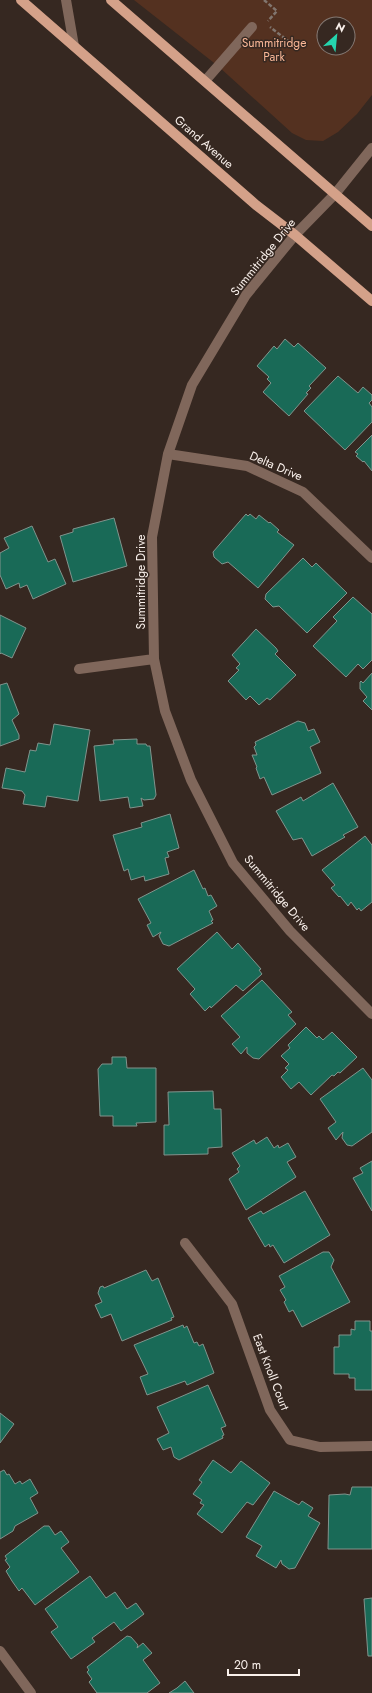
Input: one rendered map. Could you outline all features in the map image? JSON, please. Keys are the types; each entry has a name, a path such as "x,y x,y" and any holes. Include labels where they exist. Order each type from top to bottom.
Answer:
{"main road":[{"name":"Grand Avenue","path":"21,0 256,205 295,235 372,301"},
{"path":"112,0 372,226"}],"street":[{"path":"66,0 74,46"},
{"path":"205,81 252,27"},
{"name":"Summitridge Drive","path":"372,148 335,194 295,235 246,295 192,385 168,454 152,536 154,659 166,711 191,780 233,863 290,931 372,1014"},
{"name":"Delta Drive","path":"168,454 247,466 303,492 372,558"},
{"path":"79,669 154,659"},
{"name":"East Knoll Court","path":"186,1243 232,1304 270,1410 290,1440 320,1447 372,1446"},
{"path":"0,1651 31,1693"}],"green space":[{"name":"Summitridge Park","path":"134,0 372,0 372,95 357,114 338,132 323,141 306,140 292,133 218,66"}],"building":[{"path":"285,339 294,347 298,343 326,368 309,386 311,388 306,393 308,394 289,416 263,392 271,383 267,379 269,377 257,366 274,346 277,349"},
{"path":"338,376 358,393 363,387 372,395 372,400 369,403 372,407 372,422 345,450 304,411"},
{"path":"372,435 372,471 364,461 363,462 356,456 358,454 355,452"},
{"path":"246,514 248,516 250,514 256,519 259,515 269,523 270,522 279,530 277,532 294,545 258,588 228,562 222,564 214,557 213,552"},
{"path":"114,518 127,566 73,582 60,536 73,532 73,529"},
{"path":"32,526 48,562 55,559 66,584 33,599 27,585 20,588 19,583 6,589 0,575 0,553 9,548 4,538"},
{"path":"303,558 312,567 316,563 347,593 307,633 279,606 273,607 265,599 266,594"},
{"path":"353,597 372,614 372,660 363,669 358,664 346,677 313,646 337,621 333,617"},
{"path":"0,615 26,628 12,658 1,653 0,654"},
{"path":"256,629 276,648 278,651 275,654 296,675 270,700 267,698 259,705 250,696 246,700 228,681 239,670 236,668 240,664 232,655"},
{"path":"372,673 372,710 363,701 367,697 360,689 360,682 361,681 363,683"},
{"path":"7,683 19,714 12,720 19,735 19,739 0,746 0,685"},
{"path":"298,721 305,723 308,731 314,729 320,742 310,747 321,773 272,795 264,777 260,779 256,768 257,767 252,755 257,755 254,747 256,745 255,742"},
{"path":"54,724 90,730 78,801 47,796 45,807 23,804 25,795 22,791 2,788 6,768 25,772 30,750 36,751 38,743 50,745"},
{"path":"137,739 137,744 146,744 147,746 150,746 156,795 154,799 144,800 141,798 143,806 130,808 128,797 100,801 94,746 114,744 113,740"},
{"path":"333,783 358,827 343,835 345,837 312,856 302,838 293,840 276,811 301,797 303,801"},
{"path":"170,814 179,848 167,852 169,857 165,858 169,874 145,881 144,876 131,880 128,869 124,871 113,835 142,827 141,823"},
{"path":"365,836 372,845 372,902 361,911 359,908 357,910 351,902 348,906 340,896 339,897 331,888 335,885 322,870"},
{"path":"194,870 203,889 205,888 208,896 211,895 217,906 209,911 213,920 211,921 213,923 169,946 163,944 159,936 161,932 153,937 147,925 151,923 138,899"},
{"path":"217,932 232,949 238,943 261,969 259,970 262,974 243,991 236,985 211,1008 210,1006 205,1011 190,994 195,989 177,969"},
{"path":"262,980 292,1012 288,1015 296,1024 259,1059 253,1058 247,1053 247,1047 241,1054 232,1044 240,1037 221,1016"},
{"path":"306,1027 317,1038 319,1036 323,1040 332,1032 357,1057 340,1073 338,1072 334,1076 332,1075 311,1095 299,1082 291,1089 281,1077 288,1070 285,1068 289,1064 281,1056 290,1048 288,1045"},
{"path":"112,1057 126,1057 127,1068 156,1068 156,1122 136,1123 137,1126 113,1126 113,1116 100,1116 98,1069 102,1064 112,1064"},
{"path":"363,1068 372,1080 372,1132 352,1146 347,1145 342,1138 343,1132 336,1140 328,1128 336,1122 320,1099"},
{"path":"213,1091 214,1109 221,1109 222,1147 208,1148 208,1154 164,1155 164,1125 169,1125 168,1092"},
{"path":"267,1137 274,1148 278,1145 279,1148 288,1143 296,1157 287,1162 296,1177 246,1210 229,1179 239,1172 237,1169 240,1166 232,1153 254,1140 256,1144"},
{"path":"372,1161 372,1211 353,1178 363,1173 360,1168"},
{"path":"305,1191 330,1235 284,1263 273,1245 270,1247 269,1244 265,1247 248,1218 261,1211 263,1214"},
{"path":"323,1252 329,1252 334,1260 331,1267 350,1302 302,1327 293,1310 289,1312 284,1302 286,1300 280,1290 285,1287 279,1276"},
{"path":"146,1270 152,1281 158,1278 174,1317 171,1318 172,1320 122,1341 111,1314 101,1318 95,1305 102,1302 98,1293 100,1287 103,1286 104,1288"},
{"path":"355,1321 370,1321 370,1331 372,1331 372,1390 355,1390 355,1378 349,1378 349,1374 334,1374 334,1347 339,1347 339,1335 351,1335 351,1329 355,1330"},
{"path":"183,1325 184,1328 187,1326 194,1343 197,1342 199,1346 203,1344 214,1373 187,1385 185,1381 147,1395 140,1377 148,1374 134,1345"},
{"path":"208,1385 226,1426 221,1428 224,1435 222,1436 223,1438 179,1460 174,1457 171,1447 163,1450 157,1439 169,1433 157,1407"},
{"path":"0,1413 14,1424 0,1443"},
{"path":"213,1460 231,1473 241,1461 270,1483 253,1505 247,1502 222,1533 197,1514 204,1505 200,1503 202,1500 193,1494 202,1482 199,1480"},
{"path":"4,1470 7,1475 9,1474 15,1484 20,1481 22,1484 30,1479 38,1493 30,1498 38,1513 15,1526 13,1531 0,1539 0,1472"},
{"path":"352,1487 372,1487 372,1549 328,1549 329,1495 350,1495"},
{"path":"274,1491 299,1505 302,1501 313,1508 308,1516 320,1523 295,1568 289,1569 282,1564 281,1560 276,1568 256,1556 262,1546 246,1537"},
{"path":"44,1526 49,1526 55,1535 61,1531 69,1542 61,1548 79,1572 35,1605 22,1588 19,1591 12,1581 6,1571 10,1567 5,1560 7,1559 5,1556"},
{"path":"90,1576 106,1598 115,1592 127,1609 136,1603 144,1614 121,1631 114,1622 92,1638 95,1642 71,1659 51,1632 58,1627 45,1609"},
{"path":"372,1598 372,1656 368,1656 364,1599"},
{"path":"127,1636 131,1637 138,1645 137,1648 143,1643 152,1653 143,1660 160,1683 147,1693 97,1693 89,1682 92,1679 87,1672 89,1670 87,1667"},
{"path":"185,1681 194,1693 169,1693 177,1688"}]}
